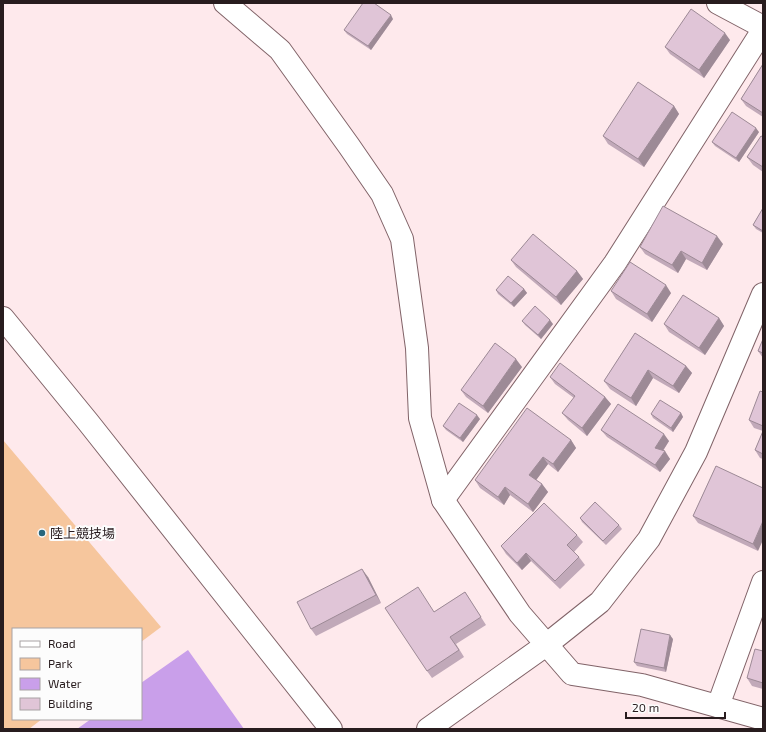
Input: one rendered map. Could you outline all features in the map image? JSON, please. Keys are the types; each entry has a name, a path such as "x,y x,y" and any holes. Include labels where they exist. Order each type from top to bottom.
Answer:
{"street":[{"path":"225,3 280,50 382,194 402,239 417,348 420,418 443,500 520,614 572,674 642,685 763,719"},
{"path":"443,500 615,262 763,29 718,3"},
{"path":"428,729 546,645 600,602 649,539 696,452 763,294"},
{"path":"3,318 88,422 331,729"},
{"path":"718,706 763,582"}],"green space":[{"name":"陸上競技場","path":"3,440 161,627 142,641 142,628 12,628 12,720 41,720 29,729 3,729"}],"water":[{"path":"188,650 244,729 77,729 90,720 142,720 142,682"}],"building":[{"path":"363,3 374,3 391,15 368,46 344,30"},
{"path":"691,9 725,33 699,70 665,47"},
{"path":"763,64 763,113 741,99"},
{"path":"638,82 674,106 638,159 603,136"},
{"path":"732,112 756,128 736,158 712,142"},
{"path":"761,136 763,137 763,167 747,157"},
{"path":"663,206 717,236 702,263 681,251 672,265 640,247"},
{"path":"763,208 763,231 753,225"},
{"path":"533,234 577,271 556,297 511,260"},
{"path":"630,262 666,285 647,314 611,291"},
{"path":"508,276 524,289 511,303 496,290"},
{"path":"683,295 719,318 699,348 664,324"},
{"path":"535,306 550,320 538,335 522,321"},
{"path":"635,333 686,366 673,386 648,370 631,398 604,381"},
{"path":"763,339 763,353 758,351"},
{"path":"495,343 516,359 483,406 461,390"},
{"path":"560,363 605,397 582,428 562,413 575,396 550,377"},
{"path":"760,391 763,392 763,426 749,420"},
{"path":"660,400 681,413 671,428 651,414"},
{"path":"459,403 477,415 460,438 443,426"},
{"path":"618,404 664,434 655,448 665,451 655,465 601,430"},
{"path":"527,408 571,440 553,464 543,457 529,475 542,484 528,504 505,487 498,497 475,480"},
{"path":"763,431 763,454 755,450"},
{"path":"716,466 763,488 763,521 753,544 693,516"},
{"path":"595,502 619,525 603,541 580,518"},
{"path":"544,503 577,535 567,545 579,557 555,581 526,553 517,563 501,546"},
{"path":"362,569 376,595 311,629 297,602"},
{"path":"418,587 434,612 465,592 481,617 450,637 459,650 427,671 385,608"},
{"path":"641,629 670,635 664,668 634,662"},
{"path":"755,649 763,651 763,683 747,678"}],"place":[{"name":"陸上競技場","path":"42,533"}]}
